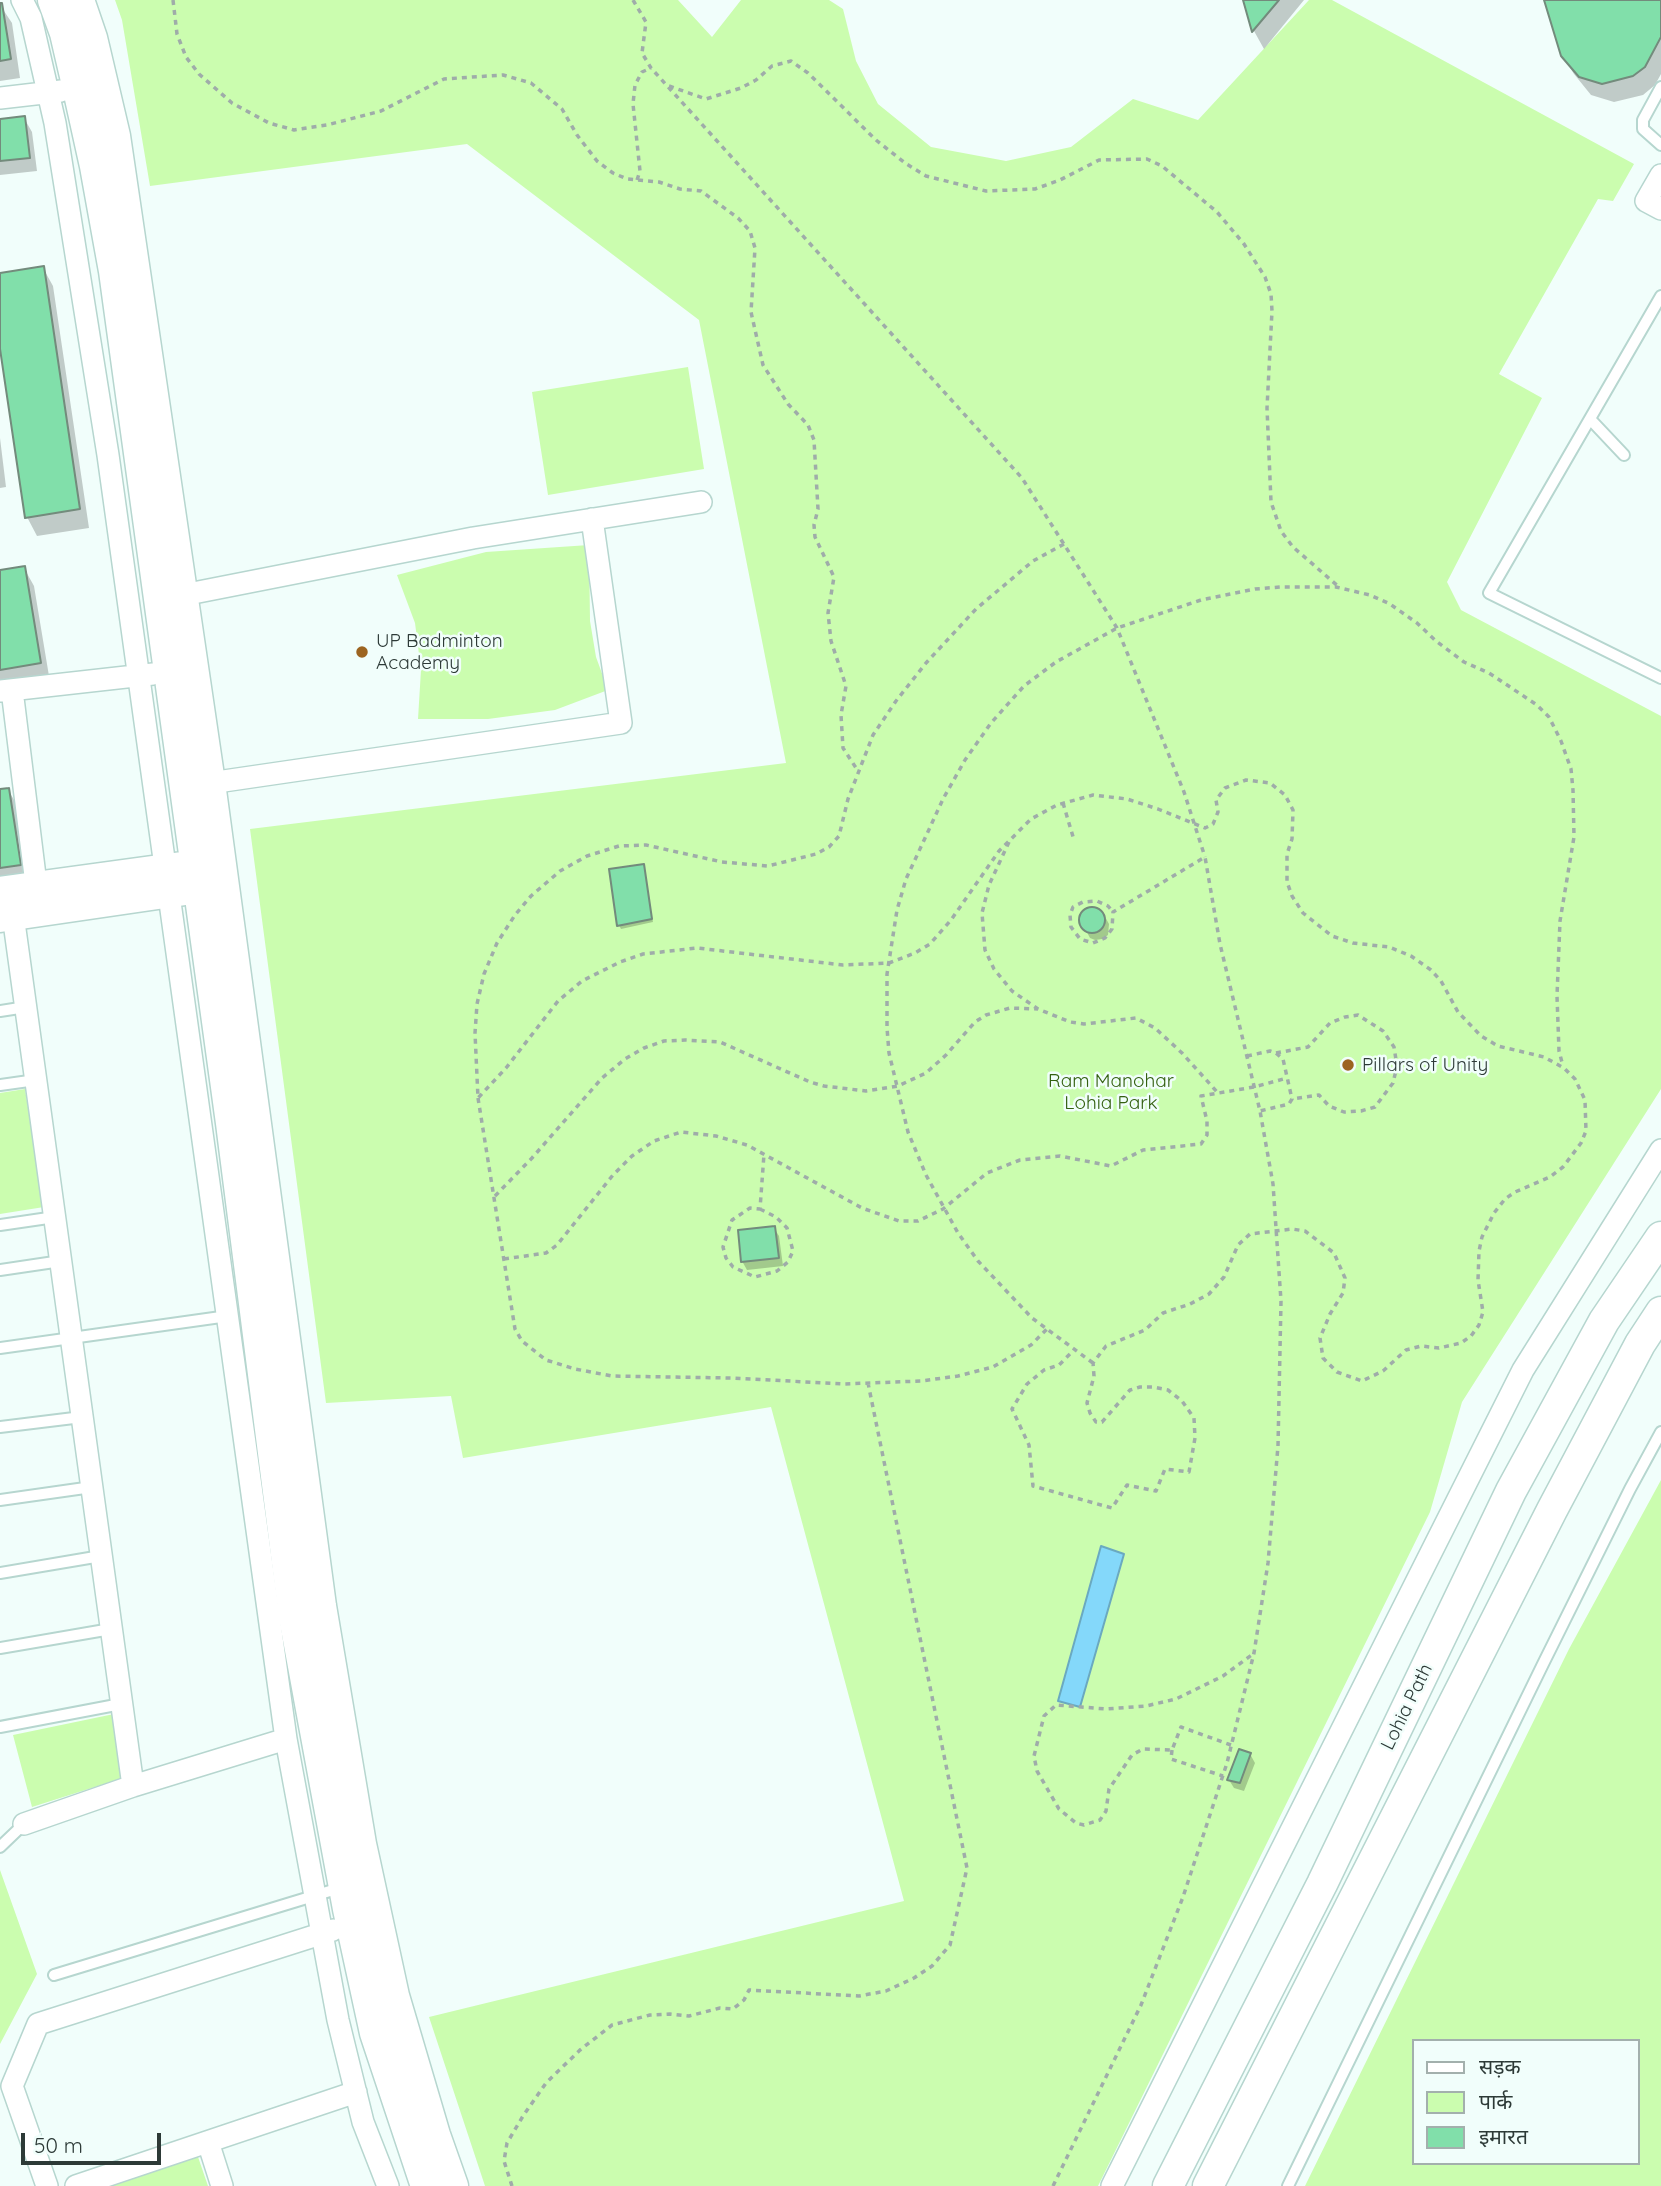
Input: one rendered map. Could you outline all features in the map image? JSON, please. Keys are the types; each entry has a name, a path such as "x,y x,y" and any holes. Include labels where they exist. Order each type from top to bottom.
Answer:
{"street":[{"path":"22,0 31,18 55,123 108,455 286,1739 338,2020 363,2122 388,2186"},
{"path":"53,0 65,33 78,89 114,271 169,672 206,875 321,1606 356,1883 453,2186"},
{"path":"79,0 92,38 115,136 211,783 206,875"},
{"path":"0,97 78,89"},
{"path":"1661,175 1646,201 1661,209"},
{"path":"183,595 473,538 701,502"},
{"path":"211,783 621,723 592,519"},
{"path":"133,1786 26,1007 6,691 169,672"},
{"path":"18,905 206,875"},
{"path":"1112,2186 1523,1370 1661,1150"},
{"name":"Lohia Path","path":"1168,2186 1322,1884 1511,1491 1604,1321 1661,1237"},
{"name":"Lohia Path","path":"1208,2186 1552,1510 1640,1344 1661,1312"},
{"path":"24,1824 133,1786 286,1739"},
{"path":"356,1883 351,1924 375,2033 426,2186"},
{"path":"47,2186 12,2086 38,2024 351,1924"},
{"path":"76,2186 356,2092"},
{"path":"208,2142 222,2186"}],"lane":[{"path":"1661,87 1643,120 1643,129 1661,145"},
{"path":"1660,300 1489,593 1661,678"},
{"path":"1590,419 1624,455"},
{"path":"0,1011 26,1007"},
{"path":"0,1085 36,1080"},
{"path":"0,1225 55,1217"},
{"path":"0,1270 61,1261"},
{"path":"0,1348 228,1316"},
{"path":"0,1427 82,1417"},
{"path":"1288,2186 1556,1639 1661,1432"},
{"path":"0,1500 92,1487"},
{"path":"0,1573 101,1556"},
{"path":"0,1648 111,1629"},
{"path":"0,1727 121,1704"},
{"path":"0,1847 24,1824"},
{"path":"54,1975 356,1883"}],"path":[{"path":"173,0 177,34 186,57 199,74 216,92 268,123 294,130 327,125 381,111 444,79 503,75 531,83 562,109 597,161 613,173 627,179 659,182 680,189 701,191 738,218 750,231 755,248 751,312 763,365 788,404 808,425 814,440 818,509 814,525 815,537 834,577 828,612 831,641 846,686 841,715 843,748 858,771"},
{"path":"633,0 646,22 642,53 651,68 1022,478 1117,628 1194,822 1205,857 1220,944 1269,1157 1281,1301 1278,1446 1268,1563 1254,1653 1223,1776 1183,1897 1140,2005 1053,2186"},
{"path":"669,86 706,99 741,88 756,80 772,66 791,61 808,73 876,140 905,163 926,176 986,191 1035,189 1060,180 1099,160 1147,159 1162,166 1217,212 1244,244 1265,277 1272,311 1267,408 1271,502 1281,531 1293,547 1341,588"},
{"path":"636,180 640,171 634,133 635,85 642,72 651,68"},
{"path":"1047,1329 1031,1345 993,1367 940,1378 868,1383 612,1376 559,1365 535,1353 522,1341 511,1311 478,1098 475,1033 477,1004 484,974 497,943 531,896 560,872 587,856 619,846 646,845 722,862 768,866 816,854 829,847 839,836 842,818 873,735 896,701 954,631 976,609 1033,561 1064,544"},
{"path":"1093,1363 1032,1318 978,1261 943,1209 908,1132 889,1053 887,1028 888,962 897,910 906,879 943,799 965,760 991,723 1024,686 1056,662 1117,628 1161,612 1229,593 1281,587 1341,588 1370,595 1390,604 1464,662 1514,688 1549,718 1571,769 1574,837 1560,921 1558,956 1557,1027 1564,1068"},
{"path":"478,1098 506,1068 558,1001 582,981 620,962 643,954 697,948 843,965 888,962 915,953 930,944 1012,837 1031,819 1063,803 1093,795 1126,799 1205,828 1210,827 1217,812 1216,800 1219,794 1235,783 1246,780 1262,781 1277,787 1290,802 1294,819 1287,854 1287,882 1296,904 1332,936 1389,947 1411,956 1431,970 1441,981 1458,1012 1481,1036 1498,1046 1544,1057 1564,1068 1575,1079 1585,1100 1586,1131 1581,1143 1563,1167 1550,1177 1504,1199 1494,1213 1482,1237 1479,1251 1478,1280 1483,1312 1479,1325 1471,1336 1461,1343 1439,1348 1421,1346 1406,1350 1383,1371 1362,1381 1337,1372 1323,1358 1320,1338 1343,1293 1345,1278 1339,1263 1334,1253 1305,1231 1276,1230 1261,1231 1245,1238 1233,1253 1224,1277 1209,1294 1191,1304 1163,1312 1145,1330 1106,1346 1093,1363 1094,1376 1087,1403 1096,1422 1102,1422 1122,1397 1140,1387 1168,1390 1182,1401 1194,1418 1195,1438 1189,1472 1164,1469 1156,1490 1127,1485 1112,1508 1033,1486 1028,1446 1013,1409 1027,1384 1044,1370 1059,1364 1074,1350"},
{"path":"1063,803 1074,840"},
{"path":"1012,837 996,868 982,913 985,950 993,969 1012,991 1038,1009 1070,1022 1084,1024 1136,1018 1155,1028 1218,1093"},
{"path":"1113,912 1205,857"},
{"path":"1083,901 1097,901 1108,906 1113,912 1112,929 1100,941 1093,943 1080,939 1071,927 1070,915 1073,907 1083,901"},
{"path":"494,1196 532,1158 602,1078 625,1059 664,1041 720,1042 824,1086 866,1091 898,1086 926,1073 975,1022 986,1015 1010,1008 1038,1009"},
{"path":"1276,1053 1308,1047 1329,1024 1358,1015 1383,1031 1394,1047 1397,1066 1393,1083 1375,1107 1344,1112 1329,1106 1319,1095 1292,1099"},
{"path":"1247,1056 1270,1051 1283,1059 1292,1099 1289,1104 1260,1111"},
{"path":"504,1259 546,1253 557,1245 613,1175 632,1156 654,1140 681,1132 747,1145 862,1208 899,1221 918,1221 943,1209 987,1174 1020,1160 1060,1156 1111,1166 1143,1150 1201,1144 1207,1135 1207,1121 1201,1096 1255,1087 1287,1078"},
{"path":"760,1209 764,1154"},
{"path":"750,1209 760,1209 776,1217 787,1228 793,1251 788,1262 777,1271 755,1277 733,1267 726,1258 723,1247 732,1220 750,1209"},
{"path":"512,2186 504,2161 507,2143 523,2116 546,2083 580,2050 612,2025 650,2015 690,2016 720,2008 733,2009 744,2000 749,1990 859,1996 886,1991 932,1966 950,1945 967,1868 868,1383"},
{"path":"1172,1750 1143,1749 1132,1755 1109,1789 1106,1811 1100,1820 1084,1825 1076,1823 1059,1809 1037,1771 1034,1756 1044,1716 1056,1705 1106,1709 1146,1706 1176,1699 1242,1665 1254,1653"},
{"path":"1223,1776 1171,1759 1172,1750 1181,1727 1231,1745"}],"green space":[{"name":"Ram Manohar Lohia Park","path":"115,0 678,0 712,37 741,0 829,0 843,9 856,61 878,104 931,147 1006,161 1071,147 1133,99 1198,120 1309,0 1332,0 1634,164 1613,201 1598,199 1499,374 1542,398 1447,582 1461,610 1661,716 1661,1089 1462,1402 1430,1512 1098,2186 485,2186 429,2017 904,1901 771,1407 463,1458 451,1396 326,1403 250,829 786,763 699,320 467,144 150,186 122,20"},
{"path":"688,367 704,469 548,495 532,392"},
{"path":"589,545 590,621 596,657 608,690 555,710 488,719 418,719 421,670 415,623 397,575 486,552"},
{"path":"25,1089 44,1207 0,1214 0,1093"},
{"path":"1661,1480 1661,2186 1305,2186 1569,1649"},
{"path":"114,1714 123,1778 32,1807 13,1735"},
{"path":"0,1870 37,1974 0,2044"},
{"path":"197,2154 208,2186 107,2186"}],"water":[{"path":"1101,1546 1124,1554 1080,1707 1058,1701"}],"building":[{"path":"1243,0 1279,0 1252,32"},
{"path":"1544,0 1661,0 1661,37 1645,67 1633,76 1602,84 1579,77 1561,56"},
{"path":"0,3 11,59 0,61"},
{"path":"25,116 30,158 0,161 0,119"},
{"path":"44,266 80,509 25,518 0,349 0,273"},
{"path":"25,566 41,663 0,670 0,570"},
{"path":"9,788 21,865 0,868 0,789"},
{"path":"644,864 652,919 617,926 609,869"},
{"path":"1092,907 1101,911 1105,920 1101,929 1092,933 1083,929 1079,920 1083,911"},
{"path":"775,1226 779,1258 741,1262 738,1230"},
{"path":"1239,1749 1251,1753 1240,1783 1227,1780"}],"place":[{"name":"UP Badminton Academy","path":"362,652"},
{"name":"Pillars of Unity","path":"1348,1065"}]}
